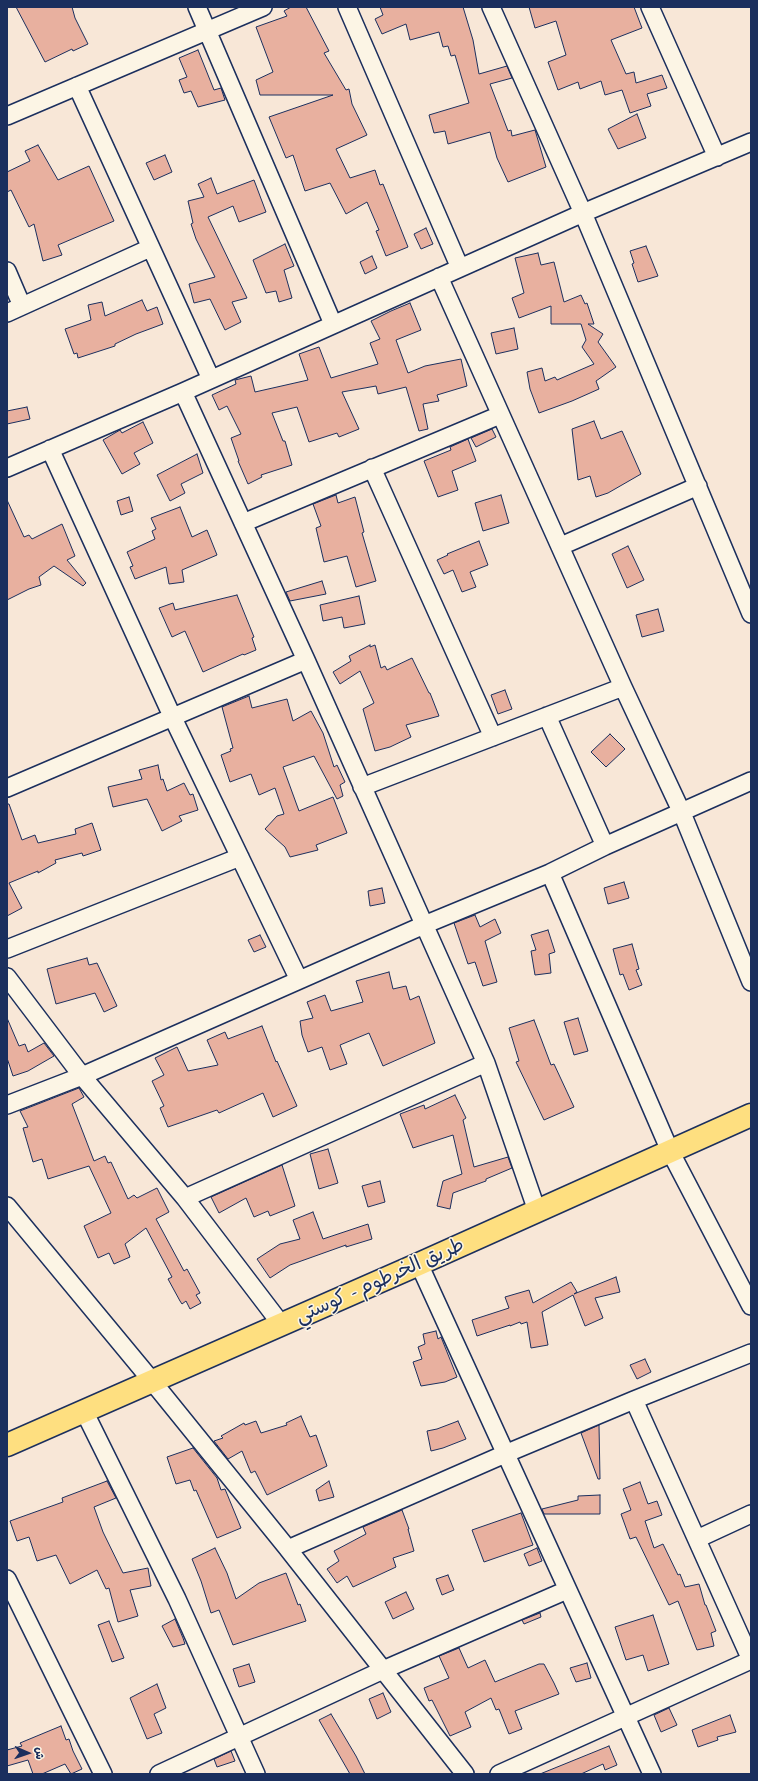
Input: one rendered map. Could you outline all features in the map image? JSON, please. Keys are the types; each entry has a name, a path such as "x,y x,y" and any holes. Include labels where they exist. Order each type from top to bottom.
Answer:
{"highway":[{"name":"طريق الخرطوم - كوستي","path":"7,1445 419,1264 751,1115"}],"street":[{"path":"198,7 333,324"},
{"path":"7,116 264,7"},
{"path":"347,7 460,268"},
{"path":"491,7 583,213 751,614"},
{"path":"650,7 717,156"},
{"path":"77,86 211,379"},
{"path":"7,468 184,392 583,213 751,142"},
{"path":"7,313 150,248"},
{"path":"7,271 22,306"},
{"path":"439,277 623,687 682,813 751,982"},
{"path":"184,392 306,660 486,1063 537,1211"},
{"path":"243,523 500,415"},
{"path":"50,449 172,716 299,980"},
{"path":"372,468 493,737"},
{"path":"561,546 698,486"},
{"path":"7,788 172,716 306,660"},
{"path":"362,787 623,687"},
{"path":"547,716 605,846"},
{"path":"7,1105 82,1076 424,925 550,873 605,846 751,781"},
{"path":"7,949 240,857"},
{"path":"550,873 670,1151 751,1306"},
{"path":"7,977 82,1076 185,1198 281,1324"},
{"path":"185,1198 486,1063"},
{"path":"7,1206 152,1381 288,1549 466,1774"},
{"path":"419,1264 625,1718 652,1774"},
{"path":"288,1549 505,1454 751,1353"},
{"path":"499,1774 751,1660 634,1400"},
{"path":"84,1411 177,1599 256,1774"},
{"path":"696,1539 751,1514"},
{"path":"7,1579 103,1774"},
{"path":"159,1774 383,1670 567,1590"}],"building":[{"path":"16,7 72,7 75,18 88,44 73,51 72,49 45,62"},
{"path":"291,7 306,7 329,51 324,53 346,90 349,89 352,104 367,135 336,149 350,178 375,170 380,185 383,184 408,247 386,256 376,231 379,230 367,202 346,214 330,183 305,191 293,155 286,158 269,117 333,95 260,95 256,80 273,72 256,27 287,16 284,11"},
{"path":"380,7 463,7 473,40 479,74 507,66 512,78 490,84 508,131 511,130 512,136 535,130 546,167 508,182 497,158 490,132 448,144 445,131 434,133 429,115 469,103 455,55 451,56 448,46 443,47 439,32 410,40 406,24 382,34 375,19 383,15"},
{"path":"529,7 634,7 642,28 611,40 626,74 634,72 636,83 662,75 667,88 647,94 651,106 630,113 622,90 605,95 601,81 580,89 578,82 558,90 548,62 566,55 556,21 535,28"},
{"path":"198,50 214,90 221,88 225,100 198,107 191,91 184,93 179,80 187,77 179,58"},
{"path":"637,114 646,138 618,149 608,129"},
{"path":"38,145 58,180 89,166 114,221 58,245 62,255 43,261 34,224 29,227 11,190 7,192 7,172 30,161 25,151"},
{"path":"165,155 172,172 154,180 146,163"},
{"path":"211,178 217,194 254,180 266,212 239,222 233,206 208,217 247,298 232,302 241,322 225,330 210,299 194,303 189,284 215,277 196,239 191,224 193,223 188,201 204,197 198,184"},
{"path":"426,228 433,244 421,249 414,234"},
{"path":"285,244 294,266 284,270 292,298 279,302 276,291 266,293 253,260"},
{"path":"646,246 658,276 638,282 632,264 634,263 630,251"},
{"path":"538,253 541,265 554,262 564,302 581,295 585,304 587,303 594,324 588,324 603,334 598,342 616,367 596,381 599,389 539,413 530,389 527,372 542,368 545,381 555,377 557,380 594,364 582,347 586,340 581,324 551,324 551,306 519,318 512,298 524,293 515,258"},
{"path":"372,256 377,268 365,274 360,262"},
{"path":"142,300 147,311 157,307 163,324 136,334 115,344 115,346 78,358 77,353 74,354 65,329 91,320 88,305 102,302 105,316"},
{"path":"410,303 421,330 396,340 408,373 425,366 461,359 467,386 437,395 439,401 423,404 428,429 419,431 406,387 378,394 376,386 342,392 359,429 339,437 337,433 309,442 297,407 272,413 283,441 285,441 292,465 261,475 262,477 248,484 238,461 231,438 241,434 227,406 219,410 212,395 236,384 235,380 251,376 255,392 308,380 299,354 319,347 331,378 378,364 370,343 380,339 371,321"},
{"path":"514,328 518,349 496,354 491,333"},
{"path":"27,407 30,419 7,424 7,411"},
{"path":"594,421 601,439 622,431 641,474 608,493 596,497 590,476 578,480 572,429"},
{"path":"143,422 153,443 134,453 140,464 122,474 103,440 120,430 122,433"},
{"path":"492,429 496,437 476,447 471,438"},
{"path":"468,439 476,461 452,471 458,490 438,497 424,461 451,450 450,447"},
{"path":"197,454 203,473 181,484 185,493 170,501 157,475"},
{"path":"336,495 338,503 355,497 364,532 362,533 376,581 356,587 347,556 324,562 316,528 321,526 313,504"},
{"path":"501,495 509,523 483,531 475,503"},
{"path":"129,497 133,511 121,515 117,501"},
{"path":"7,500 24,537 29,535 32,539 62,524 75,556 67,560 86,583 83,586 54,566 39,577 41,585 7,600"},
{"path":"180,507 192,537 207,530 217,555 182,570 184,582 169,584 166,567 135,579 130,567 133,566 127,552 155,539 152,531 156,529 151,518"},
{"path":"479,541 488,565 470,572 476,587 462,592 453,570 444,574 437,560 448,555 447,554"},
{"path":"628,546 644,580 627,588 612,554"},
{"path":"322,581 326,594 290,601 286,592"},
{"path":"237,595 254,637 252,638 256,650 244,655 243,654 203,672 185,631 172,637 159,608 173,603 175,610"},
{"path":"359,596 365,624 344,628 342,617 323,621 320,605"},
{"path":"658,609 664,631 642,637 636,615"},
{"path":"370,645 370,647 375,645 381,668 385,666 387,670 412,658 430,693 439,716 406,725 411,737 390,747 375,751 363,709 374,703 360,671 340,684 333,672 351,661 349,656"},
{"path":"505,690 512,709 498,714 491,695"},
{"path":"249,696 252,708 287,699 293,721 311,711 323,733 334,767 337,765 345,782 340,785 343,796 337,799 314,756 283,767 299,811 333,797 347,833 316,845 318,850 290,857 285,847 265,829 277,816 284,814 275,788 259,795 251,774 230,782 221,755 231,751 230,749 233,748 222,707"},
{"path":"610,734 625,749 606,767 591,752"},
{"path":"158,765 161,780 163,779 167,791 184,783 190,795 193,794 198,810 179,816 182,821 162,831 147,799 113,807 108,787 142,779 139,770"},
{"path":"7,804 9,804 22,840 35,835 38,843 76,834 75,829 92,823 101,850 83,856 82,853 55,860 56,863 38,873 38,871 9,883 22,908 7,916"},
{"path":"624,882 629,898 608,904 604,888"},
{"path":"382,888 385,903 370,906 368,891"},
{"path":"475,915 480,927 495,919 501,933 485,941 497,982 483,986 475,962 468,964 454,923"},
{"path":"548,930 555,952 549,954 551,973 535,975 531,951 536,950 531,935"},
{"path":"260,935 266,947 254,952 248,940"},
{"path":"632,944 639,969 636,970 642,985 629,990 623,974 620,975 613,949"},
{"path":"87,958 89,965 97,963 117,1006 104,1012 95,993 56,1004 47,969"},
{"path":"389,972 393,989 406,986 410,1000 419,996 435,1043 383,1066 369,1033 340,1045 347,1064 330,1070 322,1047 308,1052 302,1035 300,1021 313,1018 307,1002 325,995 331,1011 363,1002 356,981"},
{"path":"7,1018 19,1046 25,1044 28,1052 44,1043 54,1056 28,1071 13,1076 7,1058"},
{"path":"578,1018 588,1051 574,1055 564,1022"},
{"path":"534,1020 551,1065 554,1064 574,1107 544,1120 516,1062 519,1061 509,1028"},
{"path":"262,1026 276,1062 277,1061 297,1106 273,1117 263,1093 219,1113 217,1110 168,1127 160,1108 164,1106 152,1081 164,1075 155,1058 177,1047 188,1071 218,1065 207,1040 225,1032 228,1039"},
{"path":"79,1088 84,1097 72,1104 94,1161 105,1156 108,1163 111,1162 128,1199 134,1195 137,1198 157,1188 169,1212 156,1219 184,1271 187,1269 200,1293 196,1295 201,1303 190,1309 186,1301 182,1304 168,1279 172,1277 146,1228 125,1244 130,1257 114,1264 109,1253 98,1258 84,1226 111,1213 89,1166 48,1179 42,1159 33,1162 23,1128 28,1127 20,1111"},
{"path":"455,1095 466,1118 463,1120 474,1167 508,1157 512,1168 486,1179 486,1181 453,1193 450,1209 437,1206 443,1181 462,1174 453,1135 413,1148 400,1114 424,1105 425,1109"},
{"path":"328,1149 338,1183 319,1189 310,1154"},
{"path":"282,1165 295,1206 270,1216 268,1211 254,1217 246,1198 219,1213 211,1197"},
{"path":"380,1181 385,1202 368,1207 362,1186"},
{"path":"313,1212 323,1239 368,1224 372,1239 346,1247 346,1245 290,1265 270,1278 257,1259 280,1244 300,1239 293,1220"},
{"path":"616,1277 620,1292 595,1298 603,1318 585,1326 573,1295 542,1312 548,1345 531,1348 527,1322 521,1324 520,1322 477,1336 472,1320 509,1308 505,1297 529,1290 533,1303 571,1282 577,1292 574,1294"},
{"path":"436,1331 438,1339 441,1337 457,1377 445,1382 421,1386 413,1362 422,1359 418,1347 425,1344 423,1334"},
{"path":"645,1359 651,1372 637,1379 630,1365"},
{"path":"301,1416 310,1437 316,1435 327,1466 267,1495 255,1471 251,1473 242,1451 228,1459 214,1441 223,1438 221,1436 244,1423 245,1425 256,1421 261,1433 287,1425 286,1423"},
{"path":"458,1421 466,1439 431,1451 427,1431"},
{"path":"599,1425 600,1479 598,1479 581,1433"},
{"path":"193,1448 217,1478 221,1490 225,1489 241,1528 217,1538 196,1490 194,1491 190,1480 176,1484 167,1457"},
{"path":"107,1481 116,1498 94,1507 103,1532 123,1573 148,1568 151,1586 130,1590 138,1616 118,1622 109,1588 106,1589 97,1570 70,1584 56,1555 37,1561 29,1537 17,1541 10,1521 63,1502 62,1498"},
{"path":"329,1481 334,1497 319,1501 316,1490"},
{"path":"640,1482 648,1504 657,1501 662,1515 645,1521 654,1548 663,1544 678,1575 680,1574 685,1587 699,1584 705,1605 716,1631 711,1633 714,1646 697,1650 678,1601 669,1605 636,1537 630,1539 621,1514 631,1510 623,1489"},
{"path":"600,1495 600,1514 544,1514 542,1509 578,1500 578,1496"},
{"path":"402,1510 409,1529 414,1551 393,1558 396,1567 353,1587 347,1576 337,1583 327,1569 339,1561 334,1551 366,1534 363,1527"},
{"path":"521,1513 533,1545 484,1562 472,1530"},
{"path":"215,1548 227,1573 236,1599 259,1583 286,1573 298,1605 300,1604 306,1621 233,1645 219,1610 211,1613 192,1559"},
{"path":"537,1548 542,1561 529,1566 524,1554"},
{"path":"448,1575 454,1590 442,1595 436,1579"},
{"path":"406,1592 414,1609 393,1619 385,1602"},
{"path":"540,1613 541,1617 524,1624 522,1620"},
{"path":"653,1615 669,1664 648,1671 643,1655 626,1660 615,1627"},
{"path":"175,1619 185,1644 173,1647 162,1626"},
{"path":"109,1621 124,1658 112,1662 98,1625"},
{"path":"459,1648 468,1668 485,1660 495,1682 539,1664 544,1664 559,1694 515,1711 522,1729 509,1734 499,1709 496,1710 491,1698 465,1712 471,1727 450,1736 432,1700 429,1701 424,1688 449,1678 439,1656"},
{"path":"587,1663 591,1678 576,1682 570,1668"},
{"path":"249,1664 255,1682 239,1687 233,1669"},
{"path":"157,1684 166,1708 154,1714 162,1733 147,1739 130,1698"},
{"path":"383,1693 391,1712 377,1719 369,1699"},
{"path":"669,1708 677,1725 661,1732 654,1715"},
{"path":"331,1714 365,1774 350,1774 319,1720"},
{"path":"730,1715 736,1732 717,1737 718,1740 698,1747 692,1730"},
{"path":"61,1726 66,1740 69,1739 82,1769 71,1774 65,1764 42,1774 33,1774 28,1760 7,1766 7,1750 22,1746 20,1743"},
{"path":"609,1746 617,1765 605,1770 603,1764 581,1774 540,1774"},
{"path":"231,1751 235,1761 217,1767 214,1759"}]}
